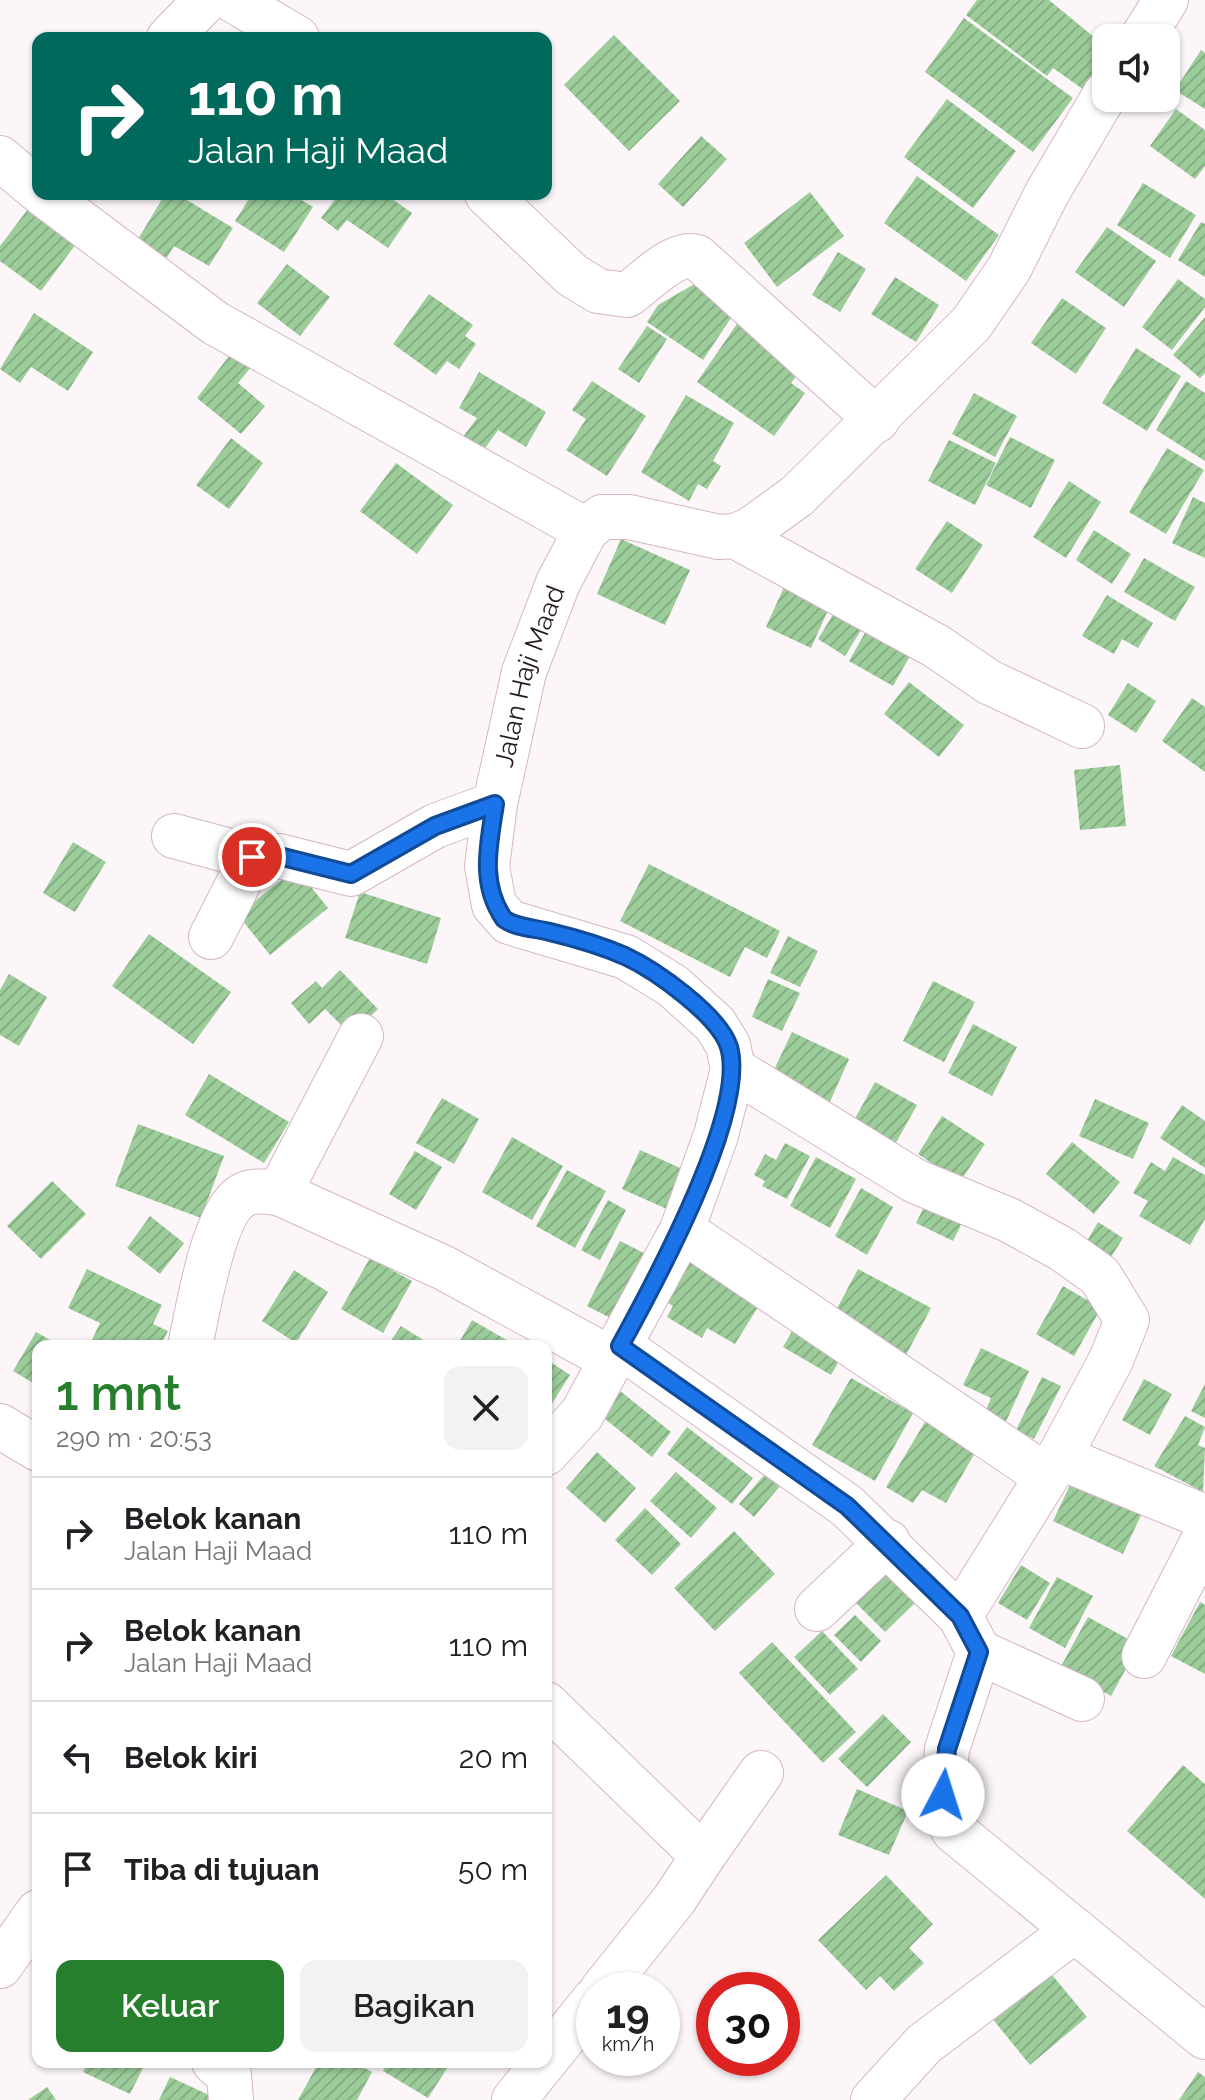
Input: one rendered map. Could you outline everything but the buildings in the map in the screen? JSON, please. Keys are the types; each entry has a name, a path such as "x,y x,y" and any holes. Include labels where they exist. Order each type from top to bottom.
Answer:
{"street":[{"path":"175,32 206,0"},
{"path":"233,0 287,32"},
{"path":"1151,24 1166,0"},
{"path":"61,200 215,323 586,530 602,517 629,517 719,537 735,536 750,530 797,496 971,324 1009,269 1047,193 1095,112"},
{"path":"493,200 572,275 598,291 627,295 676,258 688,255 697,257 877,420"},
{"name":"Jalan Haji Maad","path":"586,530 558,583 524,672 495,804 487,866 489,890 504,919 626,957 673,986 715,1024 728,1045 733,1069"},
{"path":"735,536 936,646 989,682 1082,726"},
{"path":"174,836 252,857 279,856 351,874 435,826 495,804"},
{"path":"211,937 252,857"},
{"path":"279,1193 361,1036"},
{"path":"552,1446 582,1414 682,1230 716,1135 733,1069 915,1181 1009,1220 1062,1249 1100,1276 1127,1320 1105,1372 1053,1466 969,1634 947,1749 942,1811 954,1831 1205,2037"},
{"path":"191,1340 218,1230 238,1199 248,1193 279,1193 444,1268 616,1353 847,1506 888,1542 969,1634 1082,1699"},
{"path":"682,1230 1053,1466 1205,1517"},
{"path":"0,1426 32,1445"},
{"path":"1144,1656 1205,1537"},
{"path":"817,1609 888,1542"},
{"path":"552,1710 703,1856"},
{"path":"616,1972 761,1773"},
{"path":"17,1961 32,1926"},
{"path":"873,2100 924,2044 1075,1930"},
{"path":"552,2052 576,2022"},
{"path":"221,2068 229,2075 231,2100"},
{"path":"514,2100 539,2068"}],"route":[{"path":"252,857 279,856 337,873 351,874 435,826 495,804 487,866 489,890 494,905 504,919 626,957 673,986 715,1024 728,1045 733,1069 728,1096 682,1230 620,1346 847,1506 888,1542 960,1616 979,1652 947,1749 943,1795"}]}
